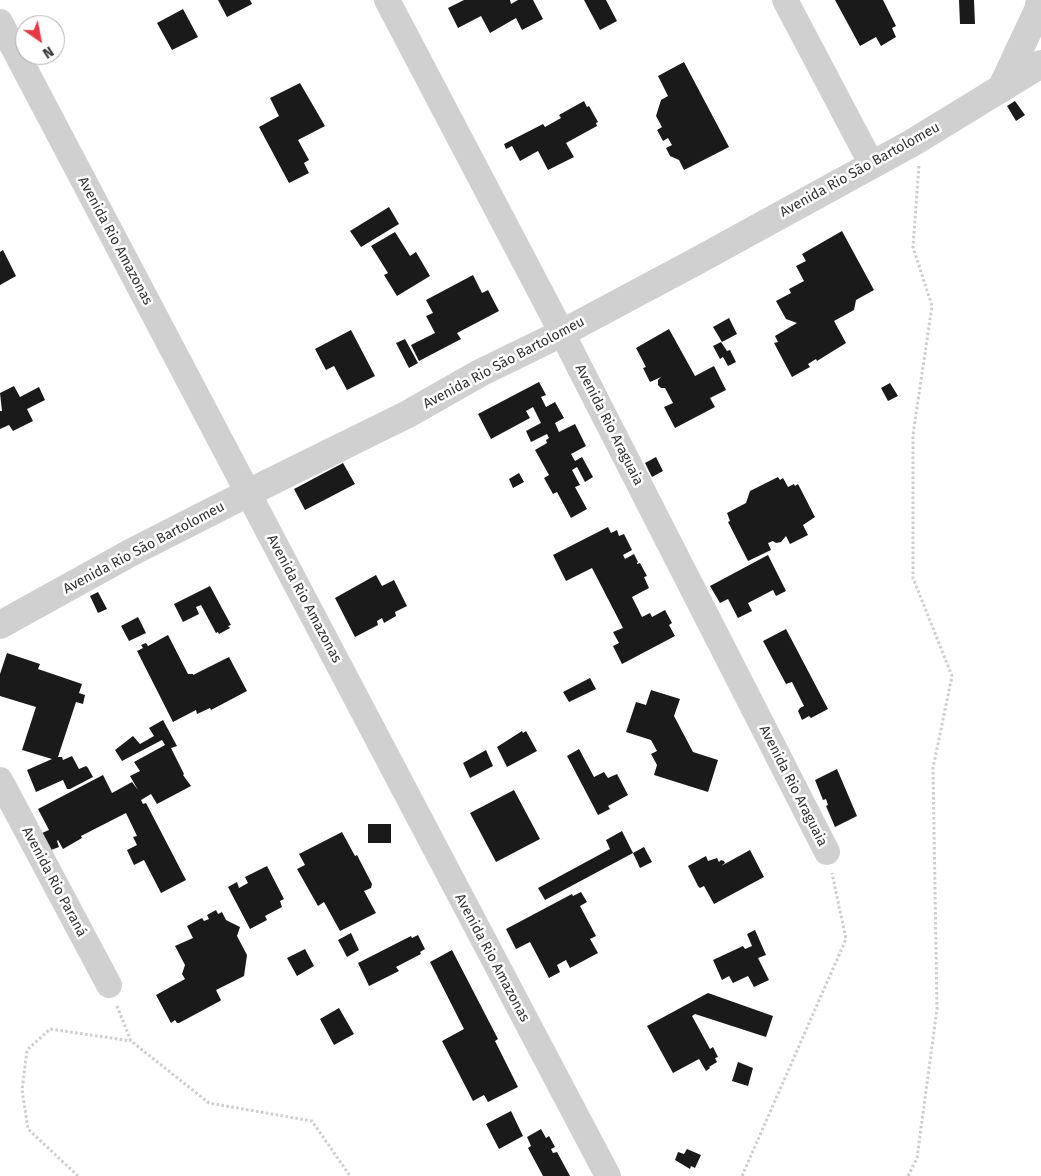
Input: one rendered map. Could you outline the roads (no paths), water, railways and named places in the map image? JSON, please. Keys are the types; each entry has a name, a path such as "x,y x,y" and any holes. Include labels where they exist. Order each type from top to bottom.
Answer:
{"street":[{"name":"Avenida Rio Araguaia","path":"387,0 562,333 827,852"},
{"path":"785,0 872,165"},
{"path":"1001,89 1040,8"},
{"name":"Avenida Rio Amazonas","path":"0,22 608,1176"},
{"name":"Avenida Rio São Bartolomeu","path":"0,625 132,552 408,414 480,373 562,333 922,137 1041,64"},
{"name":"Avenida Rio Paraná","path":"0,780 109,985"}]}
